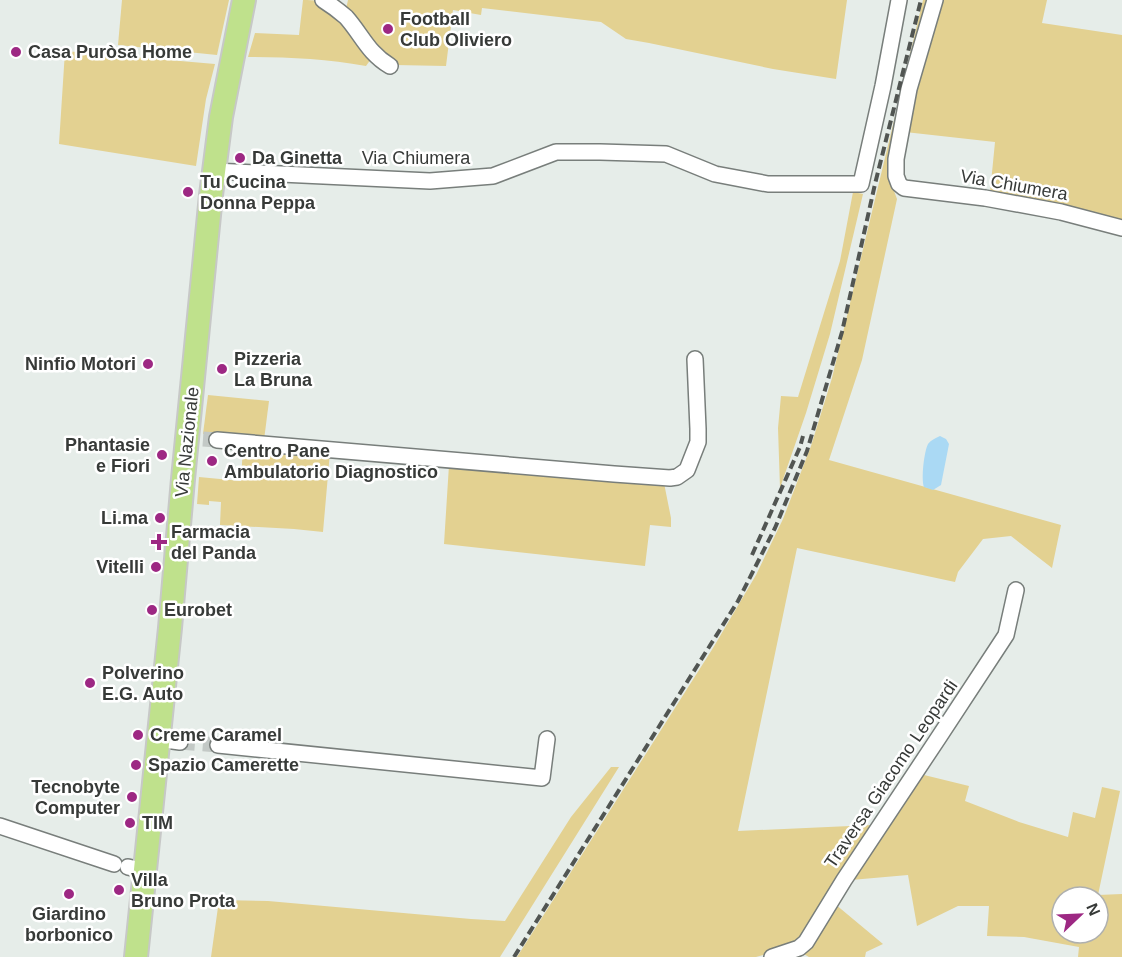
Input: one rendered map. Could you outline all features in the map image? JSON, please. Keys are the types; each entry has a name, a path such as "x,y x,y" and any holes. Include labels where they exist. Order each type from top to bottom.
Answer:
{"main road":[{"name":"Via Nazionale","path":"136,957 129,867 169,740 202,439 214,171 229,73 244,0"}],"street":[{"path":"323,0 346,18 374,54 390,66"},
{"name":"Via Chiumera","path":"214,171 430,181 452,180 493,176 556,152 600,152 666,154 715,174 768,184 861,184 899,0"},
{"name":"Via Chiumera","path":"935,0 909,90 896,159 896,176 899,184 904,188 986,198 1060,212 1122,228"},
{"path":"202,439 614,474 677,477 687,470 698,442 695,359"},
{"name":"Traversa Giacomo Leopardi","path":"772,957 799,948 806,942 844,880 1005,635 1016,590"},
{"path":"218,745 542,778 547,739"},
{"path":"0,826 129,867"}],"shaded area":[{"path":"122,0 229,0 217,55 118,45"},
{"path":"303,0 318,1 340,18 371,59 366,66 307,59 248,57 255,33 299,35"},
{"path":"348,0 847,0 836,79 773,69 626,39 601,22 482,8 481,15 453,10 446,66 395,65 375,51 346,9"},
{"path":"923,0 931,0 891,183 897,199 862,360 829,460 1061,525 1052,568 1011,536 983,539 958,572 955,582 797,548 738,831 872,825 797,945 756,957 517,957 713,648 756,575 783,519 811,446 832,378"},
{"path":"939,0 1047,0 1042,23 1122,35 1122,222 990,193 995,142 905,132"},
{"path":"65,51 215,64 206,99 196,166 59,144"},
{"path":"853,192 863,194 830,334 780,488 778,428 781,396 798,397 840,261"},
{"path":"208,395 269,401 264,440 203,434"},
{"path":"243,446 330,452 323,532 220,525 221,502 209,501 209,505 197,504 199,477 241,481"},
{"path":"449,465 664,483 671,527 650,525 645,566 444,544"},
{"path":"611,767 619,767 500,957 211,957 219,900 268,901 505,921 571,817"},
{"path":"920,774 969,786 965,801 1019,822 1068,837 1073,812 1095,818 1102,787 1120,791 1100,885 1050,885 1050,942 1024,937 987,936 989,906 958,906 917,926 908,875 851,880"},
{"path":"1110,894 1122,894 1122,957 1078,957 1079,947 1068,945 1110,945"},
{"path":"835,904 883,944 866,952 865,957 809,957 800,952"}],"water":[{"path":"940,436 949,444 941,485 933,490 924,487 924,459 928,444"}],"tunnel":[{"path":"203,439 217,440"},
{"path":"180,742 218,745"}],"railway":[{"path":"514,957 738,601 775,528 807,451 842,332 875,184 921,0"},
{"path":"752,555 803,436"}],"place":[{"name":"Football Club Oliviero","path":"388,29"},
{"name":"Casa Puròsa Home","path":"16,52"},
{"name":"Da Ginetta","path":"240,158"},
{"name":"Tu Cucina Donna Peppa","path":"188,192"},
{"name":"Ninfio Motori","path":"148,364"},
{"name":"Pizzeria La Bruna","path":"222,369"},
{"name":"Phantasie e Fiori","path":"162,455"},
{"name":"Centro Pane Ambulatorio Diagnostico","path":"212,461"},
{"name":"Li.ma","path":"160,518"},
{"name":"Farmacia del Panda","path":"159,542"},
{"name":"Vitelli","path":"156,567"},
{"name":"Eurobet","path":"152,610"},
{"name":"Polverino E.G. Auto","path":"90,683"},
{"name":"Creme Caramel","path":"138,735"},
{"name":"Spazio Camerette","path":"136,765"},
{"name":"Tecnobyte Computer","path":"132,797"},
{"name":"TIM","path":"130,823"},
{"name":"Villa Bruno Prota","path":"119,890"},
{"name":"Giardino borbonico","path":"69,894"}]}
